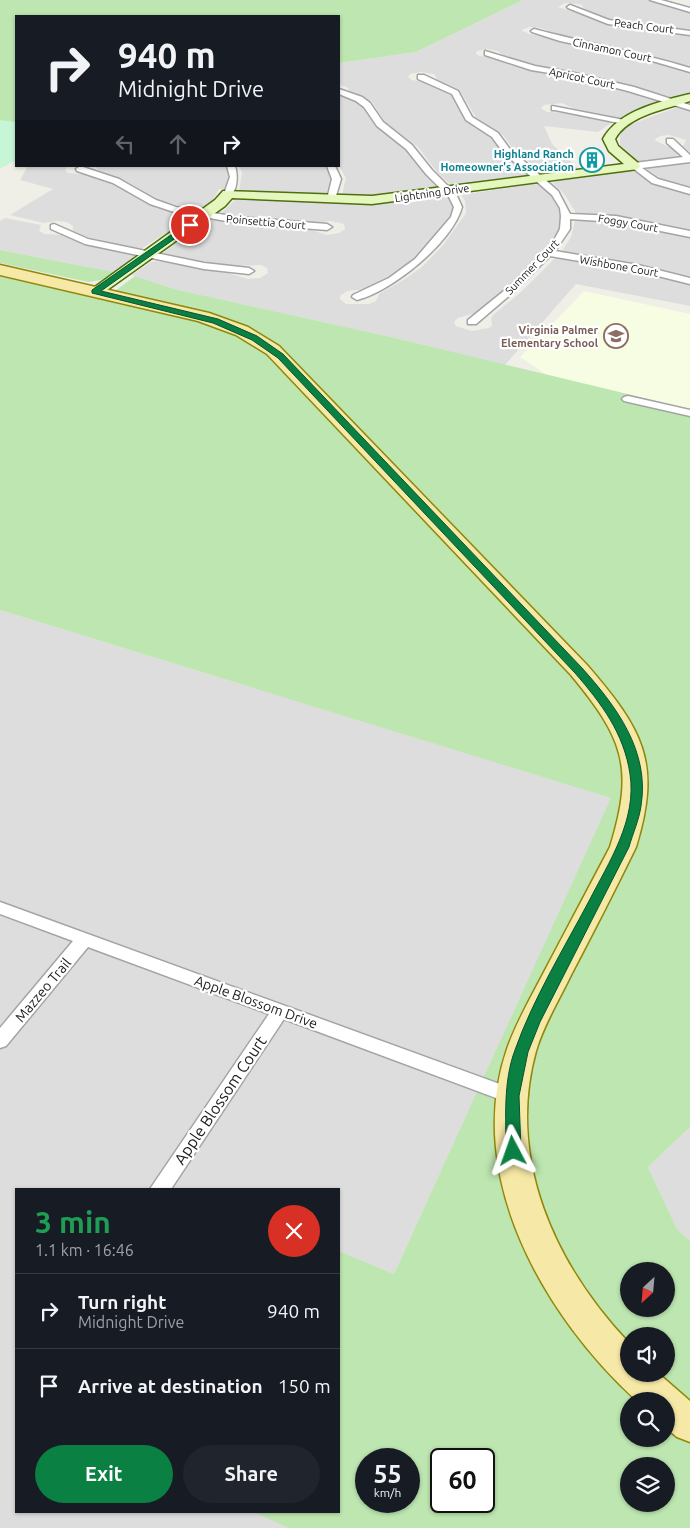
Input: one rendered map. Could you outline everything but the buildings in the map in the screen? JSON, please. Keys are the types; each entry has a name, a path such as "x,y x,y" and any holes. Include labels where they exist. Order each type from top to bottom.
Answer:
{"main road":[{"path":"634,166 617,153 610,143 610,134 624,122 690,97"},
{"name":"Lightning Drive","path":"228,194 372,200 634,166"},
{"path":"95,292 220,204 228,194"},
{"path":"0,270 216,321 242,332 273,350 579,670 604,700 623,732 632,754 636,775 636,803 633,817 623,847 527,1034 519,1060 512,1096 512,1139 520,1192 542,1250 578,1310 599,1338 620,1360"},
{"path":"642,1382 652,1392"},
{"path":"675,1412 690,1424"}],"street":[{"path":"654,0 690,10"},
{"name":"Peach Court","path":"570,6 608,22 690,33"},
{"name":"Cinnamon Court","path":"534,31 560,40 643,56 690,70"},
{"name":"Apricot Court","path":"488,53 524,66 602,82 690,108"},
{"path":"421,77 455,93 469,118 495,135 506,150 555,193 564,208 566,216"},
{"path":"340,91 359,99 367,105 380,124 409,147 456,201 457,212 428,252 407,270 392,280 357,297"},
{"path":"555,108 624,122"},
{"path":"670,141 689,159"},
{"path":"634,166 689,159"},
{"path":"634,166 656,181 690,191"},
{"path":"228,194 234,177 231,167"},
{"path":"331,199 337,182 337,176 332,167"},
{"name":"Poinsettia Court","path":"80,169 116,181 163,206 238,220 327,227"},
{"name":"Foggy Court","path":"566,216 616,219 690,234"},
{"name":"Summer Court","path":"472,322 513,288 548,253 562,237 566,216"},
{"path":"54,227 85,241 204,266 249,271"},
{"name":"Wishbone Court","path":"548,253 638,268 690,281"},
{"path":"628,399 690,413"},
{"name":"Apple Blossom Drive","path":"0,908 512,1096"},
{"name":"Mazzeo Trail","path":"0,1040 85,939"},
{"name":"Apple Blossom Court","path":"161,1188 280,1011"}],"shaded area":[{"path":"523,0 649,0 690,12 690,31 610,20 584,10 582,5 577,4 565,3 558,7 611,24 690,35 690,67 639,52 577,41 548,33 547,30 541,28 530,27 521,30 529,34 628,54 690,71 690,92 672,99 583,75 527,64 504,56 498,51 487,49 477,51 476,54 480,56 494,58 512,65 570,76 630,91 663,102 620,118 575,109 562,103 544,105 541,108 547,112 570,113 613,122 598,132 544,126 552,144 579,169 544,174 513,149 503,135 477,119 460,91 437,80 433,74 421,72 410,74 408,77 412,80 425,82 454,96 464,117 492,136 529,174 452,186 437,172 418,147 385,122 372,102 350,92 347,87 340,85 340,63 416,52"},
{"path":"340,95 354,99 364,106 375,124 406,148 438,187 372,196 342,195 346,178 340,167"},
{"path":"683,107 690,110 690,152 683,146 686,140 669,135 660,136 655,139 656,141 671,148 678,155 676,158 639,162 620,145 620,134 629,125 675,108"},
{"path":"690,161 690,188 666,182 647,169 652,166"},
{"path":"27,167 67,167 65,170 68,173 91,175 122,187 157,207 191,217 141,249 84,236 73,231 73,226 67,222 44,223 10,215 53,189 20,180"},
{"path":"96,167 226,167 230,177 225,189 219,189 213,200 197,210 159,200 128,182 98,171"},
{"path":"239,167 327,167 333,179 330,193 326,194 239,190 242,173"},
{"path":"627,171 637,172 659,185 690,193 690,231 620,217 576,213 565,195 553,183 558,180"},
{"path":"533,184 542,185 560,209 562,217 561,229 554,242 512,285 479,312 458,318 454,322 456,326 472,331 492,326 491,318 493,315 521,292 554,259 620,268 690,284 690,306 576,284 505,365 395,338 174,289 132,275 151,262 157,261 228,273 248,279 260,278 268,273 267,268 261,265 216,265 165,254 164,252 207,221 217,220 305,228 327,235 339,233 345,229 344,224 331,221 312,223 240,218 220,214 236,199 367,204 440,196 450,199 454,208 452,216 420,256 398,274 368,289 347,291 340,296 340,299 346,304 369,304 376,301 379,294 423,266 444,244 466,213 465,201 461,195"},
{"path":"5,218 41,225 39,231 45,234 63,235 80,242 134,254 134,257 114,272 0,250 0,221"},
{"path":"575,221 610,221 690,237 690,278 651,267 564,253 562,251 571,237"},
{"name":"Virginia Palmer Elementary School","path":"584,291 690,314 690,409 547,375 520,357"},
{"path":"0,610 612,798 394,1274 340,1251 340,1188 15,1188 15,1513 259,1513 293,1528 0,1528"},
{"path":"690,1127 690,1241 677,1229 648,1167"}],"green space":[{"path":"0,0 523,0 416,52 340,63 340,15 15,15 15,130 0,126"},
{"path":"0,120 15,122 15,161 0,169"},
{"path":"0,250 114,272 101,280 88,282 0,263"},
{"path":"0,276 103,300 135,276 174,289 395,338 690,409 690,1127 648,1167 677,1229 690,1241 690,1528 289,1528 256,1513 340,1513 340,1251 394,1274 611,798 0,610"}],"place":[{"name":"Highland Ranch Homeowner's Association","path":"592,160"},
{"name":"Virginia Palmer Elementary School","path":"616,336"}],"route":[{"path":"190,225 95,292 216,321 254,338 273,350 302,378 579,670 614,714 630,747 634,760 637,790 633,817 623,847 527,1034 515,1075 512,1096 513,1151"}]}
